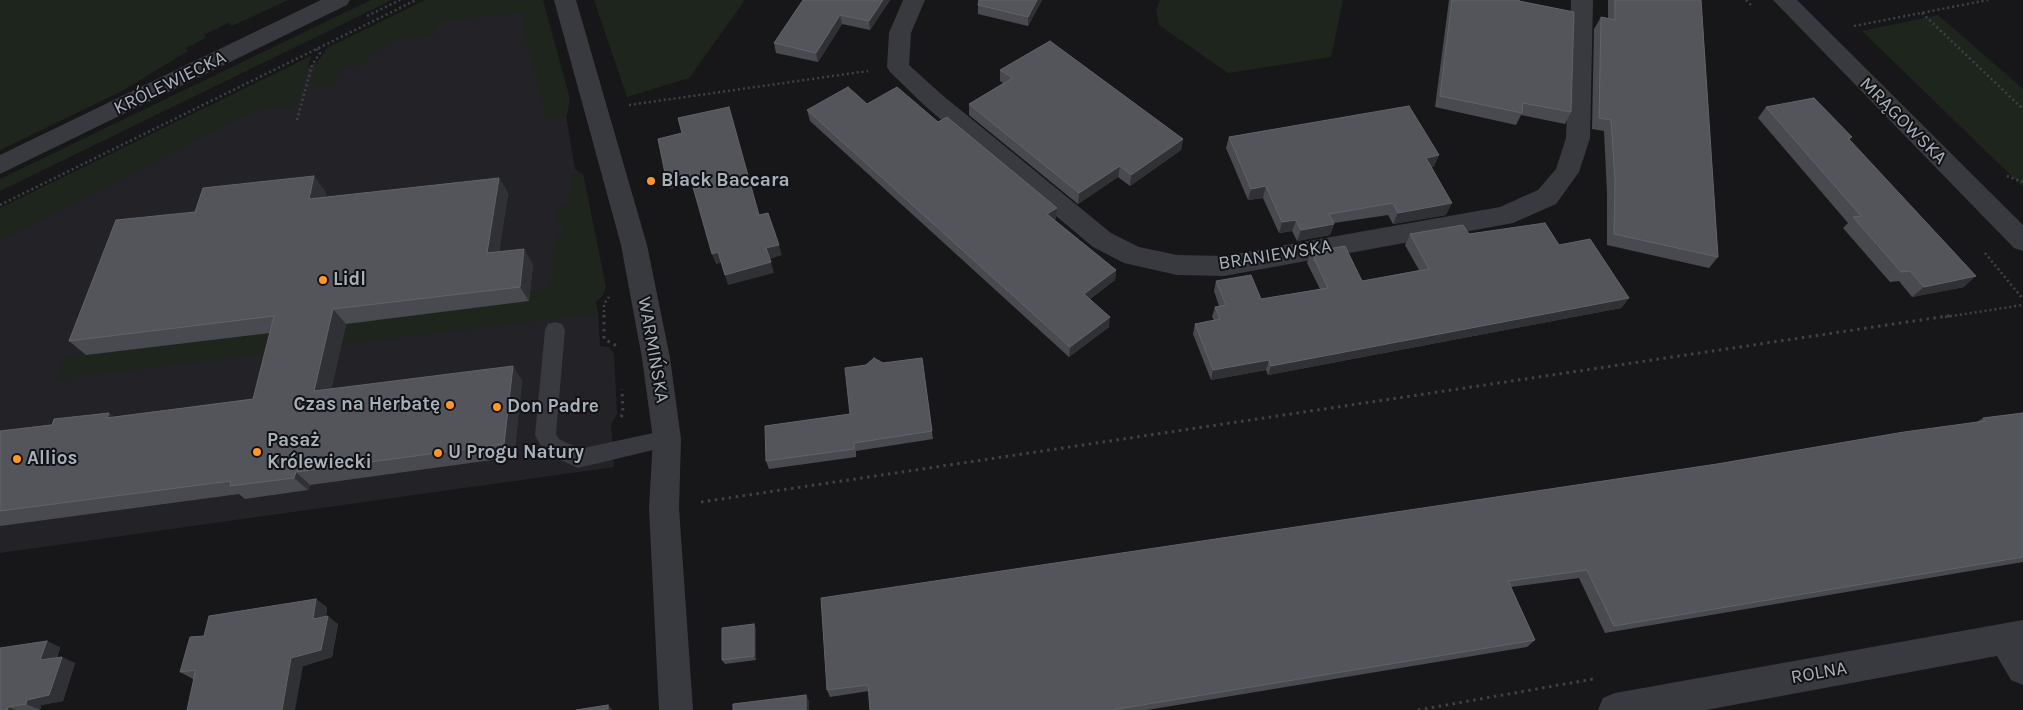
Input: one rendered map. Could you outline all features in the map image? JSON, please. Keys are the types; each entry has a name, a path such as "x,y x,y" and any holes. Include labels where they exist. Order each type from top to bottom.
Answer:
{"street":[{"name":"KRÓLEWIECKA","path":"0,165 339,0"},
{"name":"WARMIŃSKA","path":"565,0 634,246 656,358 667,438 664,508 676,710"},
{"path":"898,67 900,33 914,0"},
{"name":"BRANIEWSKA","path":"898,67 933,100 1102,240 1133,256 1177,265 1224,266 1504,216 1547,197 1568,172 1578,138 1582,0"},
{"name":"MRĄGOWSKA","path":"1784,0 2023,242"},
{"path":"2014,638 2023,668"},
{"name":"ROLNA","path":"1615,710 2014,638"}],"lane":[{"path":"555,330 546,435 552,446 578,459 667,438"}],"path":[{"path":"0,205 416,0"},
{"path":"1851,26 1988,0"},
{"path":"1921,13 2023,109"},
{"path":"297,120 312,65 320,53 316,49"},
{"path":"596,109 898,67"},
{"path":"2003,175 2023,182"},
{"path":"701,502 2023,305"}],"shaded area":[{"path":"0,0 288,0 232,26 228,23 204,35 206,38 186,48 188,51 122,91 0,150"},
{"path":"371,0 392,0 0,191 0,179"},
{"path":"425,0 543,0 570,99 567,115 547,121 523,29 525,12 438,21 436,34 433,36 397,40 370,55 365,64 339,67 335,85 311,88 316,64 327,48"},
{"path":"443,0 536,0 564,104 575,169 580,173 569,315 598,313 600,346 609,347 614,354 617,414 611,424 614,467 0,553 0,220"},
{"path":"594,0 745,0 689,78 627,97"},
{"path":"1160,0 1343,0 1331,57 1228,73 1159,25 1156,10"},
{"path":"1938,15 2023,89 2023,187 1862,31"},
{"path":"311,56 297,106 256,110 0,240 0,208"},
{"path":"583,173 606,287 603,295 596,302 598,313 56,379 65,356 528,301 530,291 550,288 556,235 562,234 562,223 556,224 558,207 569,206 572,175"}],"building":[{"path":"803,0 883,0 869,21 840,15 816,53 774,43"},
{"path":"979,0 1037,0 1028,17 978,5"},
{"path":"1452,0 1519,0 1574,12 1571,112 1523,103 1522,113 1440,96"},
{"path":"1615,0 1701,0 1718,257 1614,234 1615,181 1611,120 1599,118 1601,17 1615,20"},
{"path":"1050,41 1183,139 1131,175 1120,166 1079,193 969,104 1013,78 1000,70"},
{"path":"848,87 867,104 897,87 938,122 947,117 1057,208 1047,214 1116,270 1084,294 1110,317 1070,347 807,110"},
{"path":"1814,98 1852,137 1848,138 1976,276 1924,287 1910,271 1901,272 1853,217 1861,216 1766,107"},
{"path":"1409,106 1439,155 1426,158 1452,203 1398,213 1393,203 1329,214 1334,224 1301,230 1296,220 1282,222 1266,186 1251,189 1229,137"},
{"path":"729,107 759,215 768,213 779,245 766,248 771,262 725,275 718,252 712,254 689,173 666,178 658,139 682,133 678,118"},
{"path":"314,176 309,199 499,178 487,253 524,249 520,287 333,309 314,391 513,366 504,444 296,472 294,478 230,486 231,481 0,511 0,431 52,425 54,419 109,413 107,418 253,399 274,316 69,341 116,220 195,212 203,188"},
{"path":"1545,223 1559,245 1590,239 1629,298 1271,366 1269,360 1213,370 1195,324 1220,319 1215,307 1226,305 1216,281 1251,275 1261,299 1328,288 1311,252 1345,246 1362,281 1429,269 1410,234 1463,225 1469,234"},
{"path":"874,358 883,363 922,358 932,431 854,443 854,449 766,461 765,426 850,414 845,368 866,365"},
{"path":"2023,413 2023,557 1614,626 1587,570 1508,581 1535,640 1112,710 870,710 868,685 827,690 821,598 1717,464 1904,432 1985,421 1983,418"},
{"path":"316,599 313,619 328,616 321,650 291,658 282,710 187,710 195,670 180,672 190,637 204,636 209,616"},
{"path":"754,624 754,656 722,660 722,628"},
{"path":"47,641 40,660 62,657 49,695 27,700 26,704 8,707 7,710 0,710 0,648"},
{"path":"806,695 806,710 733,710 733,704"},
{"path":"608,705 608,710 576,710"}],"place":[{"name":"Black Baccara","path":"651,181"},
{"name":"Lidl","path":"323,280"},
{"name":"Czas na Herbatę","path":"450,405"},
{"name":"Don Padre","path":"497,407"},
{"name":"Pasaż Królewiecki","path":"257,452"},
{"name":"U Progu Natury","path":"438,453"},
{"name":"Allios","path":"17,459"}]}
